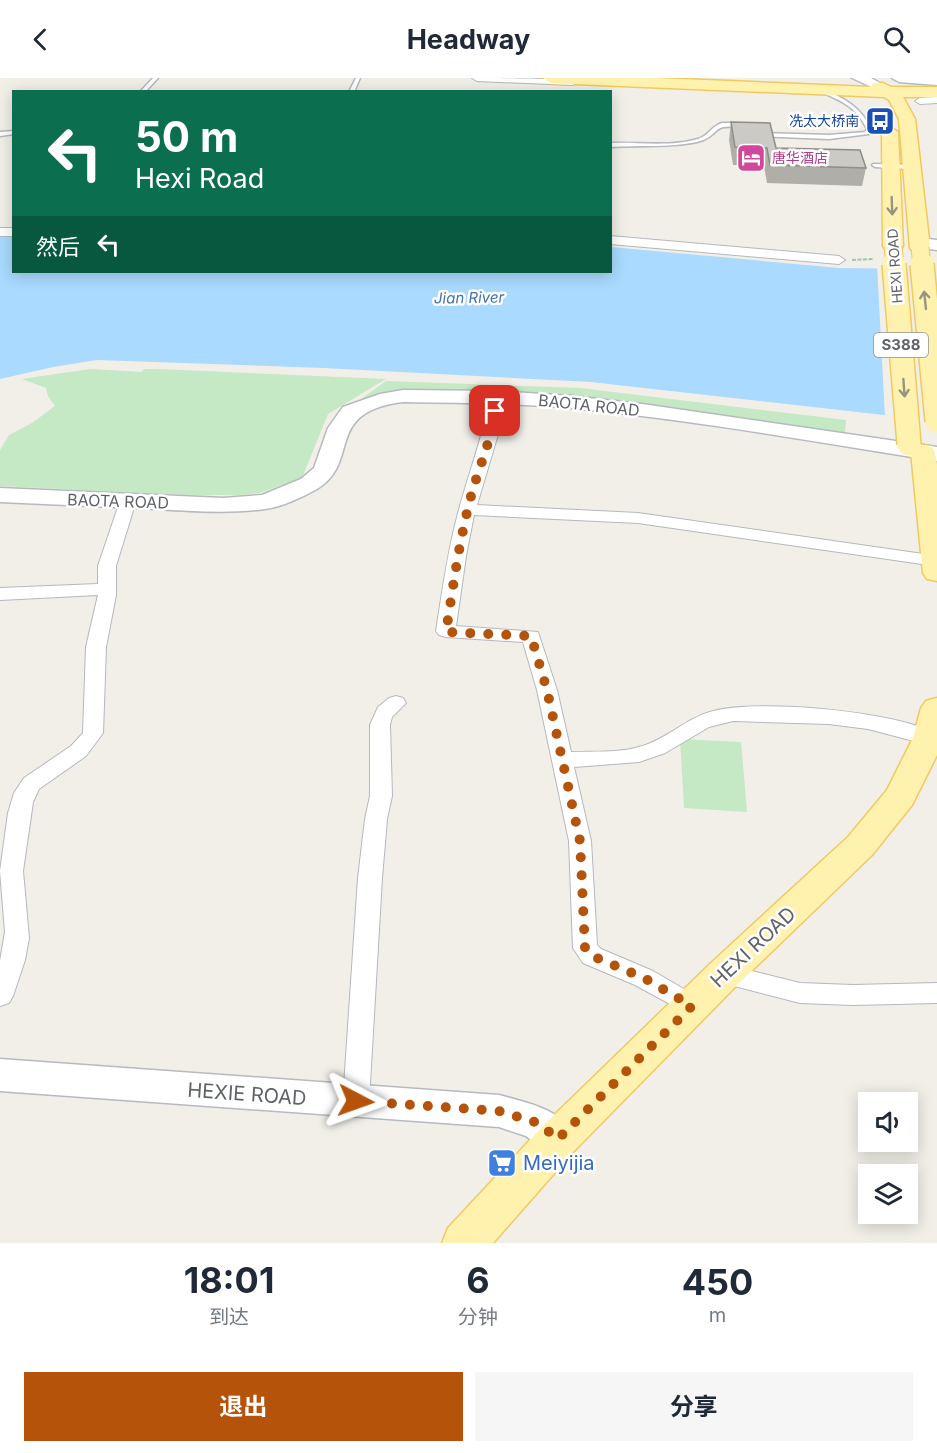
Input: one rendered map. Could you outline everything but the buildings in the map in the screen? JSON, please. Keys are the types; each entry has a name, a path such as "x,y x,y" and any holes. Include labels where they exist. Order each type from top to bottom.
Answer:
{"main road":[{"path":"726,80 774,78"},
{"path":"549,79 726,80 872,87 937,93"},
{"path":"653,79 821,90 937,82"},
{"name":"HEXI ROAD","path":"872,87 902,107 907,118 911,163 925,245 937,421"},
{"name":"HEXI ROAD","path":"872,87 888,112 885,163 893,246 926,449 933,503 936,567"},
{"path":"821,90 863,101 880,113"},
{"path":"907,118 910,110 937,93"},
{"path":"885,163 911,163"},
{"name":"HEXI ROAD","path":"464,1243 558,1139 692,1006 860,846 900,797 933,723"}],"street":[{"path":"477,78 549,79"},
{"path":"844,78 872,87"},
{"path":"899,78 937,82"},
{"path":"926,78 937,82"},
{"path":"612,240 839,260"},
{"name":"BAOTA ROAD","path":"0,495 223,505 266,502 309,484 324,471 339,428 351,412 367,404 403,396 498,397 642,410 926,449"},
{"path":"498,397 486,453 461,532 446,632 531,636 547,690 580,841 585,948 592,956 644,978 692,1006"},
{"path":"0,996 12,964 16,939 11,876 20,808 32,784 78,751 90,740 93,733 96,647 107,589 107,566 128,501"},
{"path":"467,510 638,518 936,567"},
{"path":"0,594 107,589"},
{"path":"356,1101 370,878 376,819 381,796 380,724 381,717 396,703"},
{"path":"563,760 627,757 649,753 693,726 714,718 736,714 851,718 883,724 933,723"},
{"path":"724,975 800,993 853,995 937,993"},
{"name":"HEXIE ROAD","path":"0,1075 499,1111 538,1123 558,1139"}],"lane":[{"path":"144,90 156,78"},
{"path":"754,134 829,137 867,133 869,129 866,121 857,109 850,103 821,90"},
{"path":"612,145 699,140 717,126 727,124 748,130"}],"green space":[{"path":"90,369 142,372 144,369 157,369 386,379 328,414 302,478 259,493 185,495 0,486 0,450 9,435 32,423 55,406 46,388 22,379"},
{"path":"386,381 580,388 846,420 845,434 555,395 495,391 394,391 354,404"},
{"path":"680,739 741,742 747,812 684,808"}],"water":[{"name":"Jian River","path":"0,237 12,237 12,273 612,273 612,247 839,268 937,269 937,421 591,382 324,368 97,360 0,379"}],"pier":[{"path":"877,264 937,266 937,424 885,418"}],"place":[{"name":"冼太大桥南","path":"880,121"},
{"name":"唐华酒店","path":"751,158"},
{"name":"Meiyijia","path":"502,1163"}],"route":[{"path":"356,1101 499,1111 538,1123 558,1139 692,1006 627,969 592,956 585,948 580,841 547,690 531,636 446,632 461,532 494,425 495,411"}]}
